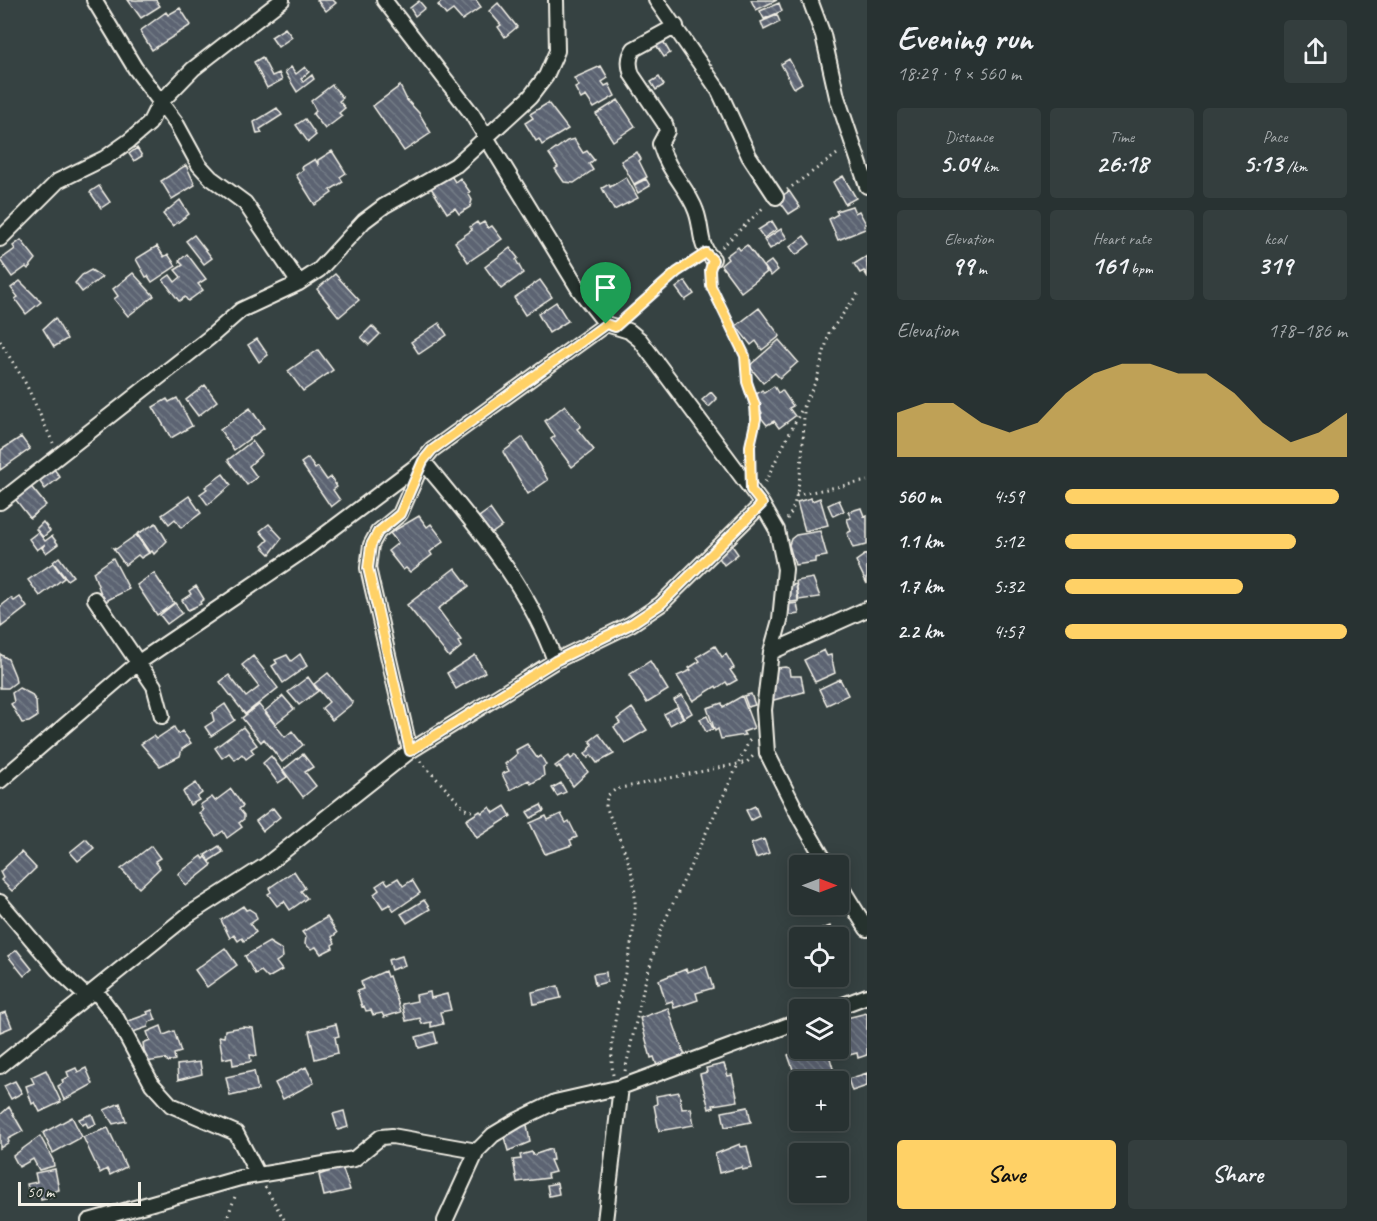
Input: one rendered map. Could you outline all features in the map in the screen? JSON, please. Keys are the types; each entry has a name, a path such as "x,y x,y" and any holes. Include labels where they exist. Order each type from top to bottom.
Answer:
{"street":[{"path":"94,0 159,104 176,123 206,173 245,203 299,284"},
{"path":"0,239 58,181 105,158 129,141 148,124 159,104 193,69 282,0"},
{"path":"384,0 455,89 535,213 563,267 610,325 629,331 640,340 757,497 777,530 784,569 780,620 771,652 764,710 765,737 770,760 822,855"},
{"path":"0,502 241,310 299,284 319,270 364,221 384,206 456,165 486,139 530,97 554,62 558,43 556,0"},
{"path":"656,0 719,91 749,156 776,197"},
{"path":"810,0 823,35 837,97 852,146 867,186"},
{"path":"676,26 634,50 630,56 629,67 665,124 667,131 660,144 663,157 697,213 710,256"},
{"path":"0,781 139,663 307,548 423,461 440,444 610,325"},
{"path":"423,461 498,554 529,599 555,661"},
{"path":"410,751 368,568 371,545 378,532 400,514 423,461"},
{"path":"0,1066 188,915 266,865 410,751 555,661 631,624 661,604 757,497"},
{"path":"95,599 154,686 162,716"},
{"path":"771,652 867,609"},
{"path":"849,900 867,929"},
{"path":"0,903 57,969 90,993 117,1019 132,1050 159,1092 171,1105 192,1116 231,1129 258,1175"},
{"path":"849,1003 867,996"},
{"path":"445,1221 477,1151 502,1130 555,1102 618,1088 789,1025"},
{"path":"605,1221 618,1088"},
{"path":"89,1221 240,1178 354,1159 381,1137 387,1136 477,1151"}],"path":[{"path":"610,325 677,272 710,256 776,197 836,154 852,146"},
{"path":"710,256 711,286 745,356 747,382 756,412 750,446 757,497"},
{"path":"757,497 819,373 829,333 859,292"},
{"path":"0,341 26,384 50,433 57,456"},
{"path":"777,530 792,512 796,495 804,439 804,404"},
{"path":"796,495 867,481"},
{"path":"618,1088 661,929 764,710"},
{"path":"618,1088 611,1061 616,1020 632,946 634,885 606,806 607,796 616,789 747,762 765,737"},
{"path":"410,751 465,809 472,810"},
{"path":"258,1175 285,1221"},
{"path":"226,1221 240,1178"}],"building":[{"path":"128,0 156,0 160,6 141,18"},
{"path":"317,0 333,0 336,3 326,11"},
{"path":"444,0 476,0 481,7 462,20 453,10 446,15 438,5"},
{"path":"751,0 777,0 756,10"},
{"path":"419,1 425,8 415,16 410,8"},
{"path":"498,3 517,27 505,37 498,27 501,25 489,11"},
{"path":"779,3 782,11 764,19 760,11"},
{"path":"180,8 191,25 152,50 140,31 166,12 168,15"},
{"path":"777,15 780,22 764,30 761,22"},
{"path":"285,28 292,37 278,47 271,37"},
{"path":"663,41 670,53 664,57 656,45"},
{"path":"262,57 272,76 279,73 282,80 267,88 254,62"},
{"path":"789,59 802,83 794,88 781,64"},
{"path":"601,66 608,78 602,82 605,86 609,84 615,96 594,108 586,96 581,99 575,88 579,86 574,78"},
{"path":"291,67 296,74 305,67 309,72 301,79 303,82 312,75 314,79 297,92 285,72"},
{"path":"659,77 664,85 656,90 651,82"},
{"path":"332,85 343,98 339,101 345,108 339,113 342,116 325,129 313,114 316,111 311,101"},
{"path":"400,86 407,100 419,113 431,133 404,151 373,106"},
{"path":"618,100 635,126 613,141 596,114"},
{"path":"548,103 568,129 542,145 539,139 536,141 525,123 533,118 530,114"},
{"path":"277,108 282,115 260,129 262,133 257,134 254,122"},
{"path":"305,119 316,135 308,142 296,125"},
{"path":"574,139 583,153 587,151 594,160 589,164 593,170 574,183 564,182 549,154 567,141"},
{"path":"137,148 142,156 134,161 129,154"},
{"path":"332,151 346,173 340,177 343,182 330,190 332,193 315,205 296,175 303,170 302,167 315,159 318,164 318,160"},
{"path":"637,152 647,177 634,184 621,161"},
{"path":"186,165 195,185 172,199 161,181"},
{"path":"450,174 455,182 460,178 470,192 468,193 472,200 470,207 459,214 455,208 447,213 431,188"},
{"path":"843,176 856,198 845,204 833,182"},
{"path":"626,177 638,198 614,210 602,188 609,184 610,187"},
{"path":"646,179 650,186 638,193 634,185"},
{"path":"99,186 110,202 101,208 90,192"},
{"path":"789,191 800,207 789,214 778,199"},
{"path":"180,200 189,214 173,226 163,214"},
{"path":"852,206 855,213 859,211 866,224 865,229 838,240 829,219 838,214 836,211"},
{"path":"772,221 777,229 764,238 758,230"},
{"path":"477,222 479,225 484,222 488,228 492,226 502,239 468,262 455,242 472,230 470,227"},
{"path":"781,229 787,238 770,249 764,240"},
{"path":"194,235 212,258 204,264 186,241"},
{"path":"804,236 810,244 796,255 790,247"},
{"path":"21,240 36,259 28,269 26,267 12,277 0,260 15,249 13,246"},
{"path":"747,245 767,272 741,292 721,265 728,259 726,256 738,247 740,250"},
{"path":"157,246 164,257 168,254 176,266 152,282 148,276 146,277 136,259"},
{"path":"510,248 518,258 516,260 523,273 501,289 485,267"},
{"path":"187,254 206,279 198,284 203,290 188,301 185,297 179,301 163,280 170,275 175,282 181,277 175,270 183,265 179,261"},
{"path":"867,256 867,276 864,271 860,273 854,264"},
{"path":"771,261 778,270 771,276 764,266"},
{"path":"91,270 102,277 82,292 75,283"},
{"path":"133,273 154,296 128,316 114,299 118,296 113,289"},
{"path":"335,274 359,300 339,317 317,289"},
{"path":"540,280 552,297 525,315 514,298"},
{"path":"20,281 41,302 26,314 15,299 18,297 11,288"},
{"path":"685,281 694,294 685,300 676,288"},
{"path":"556,302 568,321 549,333 538,314"},
{"path":"759,308 780,336 762,350 756,341 751,345 736,326"},
{"path":"55,318 67,339 54,347 43,329"},
{"path":"439,323 447,335 419,354 411,342"},
{"path":"372,326 380,334 369,345 361,337"},
{"path":"257,339 268,355 259,362 248,345"},
{"path":"779,340 798,362 780,378 775,373 763,383 749,366"},
{"path":"318,350 333,370 303,391 288,371"},
{"path":"205,385 217,401 198,416 186,400"},
{"path":"774,386 778,393 782,390 793,406 789,408 795,416 779,428 774,421 767,425 759,415 762,413 758,407 761,405 754,396"},
{"path":"711,392 717,399 709,407 702,400"},
{"path":"177,398 192,426 171,438 153,407 167,399 169,402"},
{"path":"565,405 581,426 577,429 594,450 572,467 551,439 555,436 545,421"},
{"path":"250,408 264,428 234,450 220,430"},
{"path":"21,437 30,449 0,470 1,450"},
{"path":"523,437 548,480 528,494 503,452"},
{"path":"252,441 262,454 249,466 257,477 247,485 228,460"},
{"path":"308,458 315,469 318,467 327,480 331,477 337,487 333,490 340,500 331,507 301,463"},
{"path":"51,465 60,477 45,489 35,475"},
{"path":"223,474 231,485 208,505 200,494 207,489 205,487"},
{"path":"28,483 46,505 30,518 12,495"},
{"path":"189,496 201,513 181,528 175,519 169,524 162,515"},
{"path":"811,498 812,501 820,498 828,525 805,531 797,502"},
{"path":"839,500 844,511 833,516 828,505"},
{"path":"861,508 864,516 867,515 867,545 853,548 847,533 851,531 847,519 851,518 848,512"},
{"path":"490,509 502,526 491,534 479,517"},
{"path":"419,516 427,527 431,524 444,541 430,552 432,555 410,572 406,568 403,570 388,551 398,543 390,533"},
{"path":"43,522 50,531 43,537 36,529"},
{"path":"156,523 167,541 154,554 152,551 150,553 137,534"},
{"path":"269,524 282,538 270,554 262,546 268,540 260,531"},
{"path":"820,531 827,556 815,558 815,562 795,565 789,545 791,539 796,535"},
{"path":"38,532 45,541 52,536 58,544 46,553 42,548 45,544 37,550 29,539"},
{"path":"136,535 149,553 141,558 138,555 125,565 113,548 116,549"},
{"path":"731,544 738,554 724,565 717,555"},
{"path":"866,554 867,558 867,584 856,561"},
{"path":"59,557 73,576 67,580 53,562"},
{"path":"113,558 129,589 104,602 93,572"},
{"path":"53,563 64,578 40,596 28,580"},
{"path":"455,568 469,586 438,609 461,640 458,642 461,647 449,657 407,605"},
{"path":"154,573 174,603 157,615 137,585"},
{"path":"813,578 820,597 799,600 796,581"},
{"path":"796,584 798,601 785,603 784,587"},
{"path":"196,586 204,599 200,602 201,604 188,610 182,600 191,594 189,591"},
{"path":"20,597 27,607 1,627 0,607 11,598 14,601"},
{"path":"175,603 182,613 167,624 160,615"},
{"path":"797,603 799,614 785,616 783,605"},
{"path":"715,646 722,657 726,654 734,668 730,670 737,680 728,685 726,682 717,688 716,686 693,701 677,676 691,670 689,668 700,661 697,657"},
{"path":"824,650 827,656 831,655 835,673 815,682 804,660"},
{"path":"0,654 8,659 15,676 16,682 8,688 0,688"},
{"path":"300,654 307,666 283,683 272,666 277,663 275,660 287,655 291,661"},
{"path":"475,655 485,672 456,689 447,673"},
{"path":"253,656 278,688 245,714 220,682 229,675 246,697 259,687 242,665"},
{"path":"650,661 668,690 647,703 629,675"},
{"path":"777,668 789,668 790,676 801,676 804,692 770,701 768,691 775,689 771,675"},
{"path":"328,673 353,703 332,720 322,708 329,702 314,684"},
{"path":"308,677 318,691 299,705 288,692"},
{"path":"840,679 848,695 827,705 819,689"},
{"path":"19,688 31,694 36,701 37,717 29,722 22,723 11,704 14,702 12,693"},
{"path":"751,694 755,705 748,707 744,696"},
{"path":"682,695 692,713 684,718 674,700"},
{"path":"283,696 294,709 275,724 265,711"},
{"path":"742,696 754,728 743,732 745,735 721,739 718,729 715,731 707,708 722,703 723,707"},
{"path":"225,704 235,720 211,736 205,727 214,721 212,713"},
{"path":"259,705 285,737 292,731 303,745 282,762 264,739 261,742 242,718"},
{"path":"677,707 683,718 670,725 664,714"},
{"path":"632,708 647,730 625,743 614,727 620,723 617,719"},
{"path":"707,716 713,729 706,732 700,719"},
{"path":"174,727 178,734 182,731 191,743 182,749 180,756 160,766 141,744 153,736 156,739"},
{"path":"243,727 257,745 251,749 254,753 246,759 242,754 235,760 229,753 222,758 215,748"},
{"path":"599,734 614,754 597,763 591,755 588,758 585,754 593,745 590,741"},
{"path":"527,744 537,758 541,756 546,765 543,767 544,776 531,784 529,780 510,790 502,774 509,771 505,764 517,754 516,750"},
{"path":"303,754 313,767 305,772 316,786 303,797 283,770"},
{"path":"576,755 588,772 573,786 559,766 557,768 555,766 569,756 571,759"},
{"path":"271,756 287,777 278,783 263,763"},
{"path":"196,783 202,793 197,797 199,800 190,805 183,792"},
{"path":"561,783 566,792 557,796 552,788"},
{"path":"231,789 243,806 239,809 244,815 244,819 239,823 242,827 227,838 223,831 216,836 199,813 203,810 200,805 212,797 215,801"},
{"path":"541,805 544,811 531,818 527,812"},
{"path":"505,806 511,816 477,838 466,820 490,807 494,813"},
{"path":"755,806 759,816 751,820 746,810"},
{"path":"273,808 280,817 263,831 256,821"},
{"path":"561,814 566,823 569,821 577,837 570,840 572,845 545,854 530,823 546,816 548,820"},
{"path":"86,839 94,848 78,861 70,852"},
{"path":"764,839 769,853 756,858 751,844"},
{"path":"151,846 160,858 155,861 160,868 139,888 121,869"},
{"path":"219,846 223,852 209,861 205,855"},
{"path":"21,852 36,868 12,891 1,880 3,878 0,872"},
{"path":"202,856 204,859 206,857 212,865 186,886 178,874"},
{"path":"294,871 305,888 301,891 307,898 290,910 284,901 277,906 268,894 271,892 269,888"},
{"path":"398,878 403,886 412,880 420,893 394,911 390,904 383,908 374,894 379,890 376,886 385,880 388,884"},
{"path":"424,900 430,909 407,923 401,914"},
{"path":"243,906 246,910 249,909 255,913 257,919 250,924 256,932 244,941 242,938 238,941 234,935 230,938 221,920"},
{"path":"327,917 337,933 332,937 335,943 332,945 333,948 321,954 316,947 311,949 305,944 306,937 302,932"},
{"path":"269,942 282,950 283,957 276,962 282,970 268,978 261,971 255,974 245,956"},
{"path":"225,948 237,965 207,987 195,970"},
{"path":"17,950 32,969 24,976 8,956"},
{"path":"402,956 405,965 391,970 388,960"},
{"path":"706,966 713,988 696,993 698,1000 674,1008 672,1001 666,1003 659,980 686,969 687,972"},
{"path":"385,971 387,977 389,976 401,1012 384,1017 382,1013 373,1015 371,1010 366,1011 364,1006 362,1007 357,991 363,989 361,982"},
{"path":"606,972 607,982 595,985 593,974"},
{"path":"558,986 561,998 534,1004 532,992"},
{"path":"430,992 431,998 447,994 451,1010 440,1012 443,1024 431,1027 431,1022 422,1024 420,1018 406,1021 402,1004 417,1001 416,995"},
{"path":"668,1008 685,1056 657,1066 654,1057 651,1058 640,1018"},
{"path":"152,1010 156,1020 149,1022 148,1027 130,1033 126,1022 148,1014 147,1012"},
{"path":"6,1012 12,1027 0,1032 0,1014"},
{"path":"867,1013 867,1055 858,1058 857,1053 849,1055 849,1017"},
{"path":"336,1024 339,1036 335,1037 338,1053 315,1059 309,1031"},
{"path":"161,1026 164,1035 174,1031 181,1052 174,1054 175,1060 168,1062 165,1059 146,1062 143,1043 150,1040 147,1032"},
{"path":"253,1028 257,1056 250,1055 251,1061 233,1065 232,1057 223,1059 219,1036 224,1037 225,1030"},
{"path":"434,1032 437,1043 419,1048 416,1037"},
{"path":"789,1059 830,1059 834,1071 794,1071"},
{"path":"200,1062 202,1074 178,1080 177,1065"},
{"path":"724,1064 728,1076 732,1075 738,1101 713,1105 714,1107 709,1109 700,1074 707,1072 706,1068"},
{"path":"306,1067 314,1083 283,1099 275,1083"},
{"path":"76,1068 78,1072 86,1068 93,1084 64,1100 58,1086 63,1083 62,1080 69,1077 67,1072"},
{"path":"46,1070 61,1102 40,1112 35,1102 32,1104 26,1086 34,1083 31,1077"},
{"path":"254,1071 258,1090 230,1096 226,1077"},
{"path":"867,1073 867,1086 852,1091 849,1079"},
{"path":"15,1081 22,1093 11,1099 4,1086"},
{"path":"679,1092 682,1109 691,1108 694,1125 659,1131 654,1105 657,1104 656,1096"},
{"path":"120,1103 126,1121 113,1124 104,1110"},
{"path":"9,1107 23,1131 8,1139 9,1142 0,1148 0,1115"},
{"path":"748,1107 751,1122 725,1127 722,1112"},
{"path":"344,1111 348,1127 338,1130 333,1114"},
{"path":"92,1114 96,1124 88,1127 86,1123 82,1125 79,1119"},
{"path":"72,1117 82,1137 53,1153 43,1133"},
{"path":"523,1123 527,1125 530,1142 508,1151 502,1130"},
{"path":"108,1128 126,1167 110,1175 107,1169 100,1173 83,1137"},
{"path":"40,1136 54,1166 39,1170 33,1159 19,1167 13,1156"},
{"path":"740,1144 741,1147 747,1146 752,1168 742,1170 742,1167 719,1173 715,1154"},
{"path":"551,1149 553,1160 550,1160 555,1172 547,1174 548,1178 517,1182 513,1160 521,1159 520,1155 532,1152 533,1155"},
{"path":"342,1167 350,1190 324,1196 319,1175"},
{"path":"55,1169 59,1190 52,1192 53,1197 41,1200 40,1195 30,1197 27,1184 37,1182 35,1173"},
{"path":"557,1183 559,1194 549,1196 547,1185"}],"route":[{"path":"706,253 713,260 710,270 711,286 745,356 747,382 755,405 756,419 750,446 751,490 762,504 661,604 631,624 555,661 410,751 368,568 371,545 378,532 400,514 423,461 432,450 606,324 615,327 689,263 706,253"}]}
